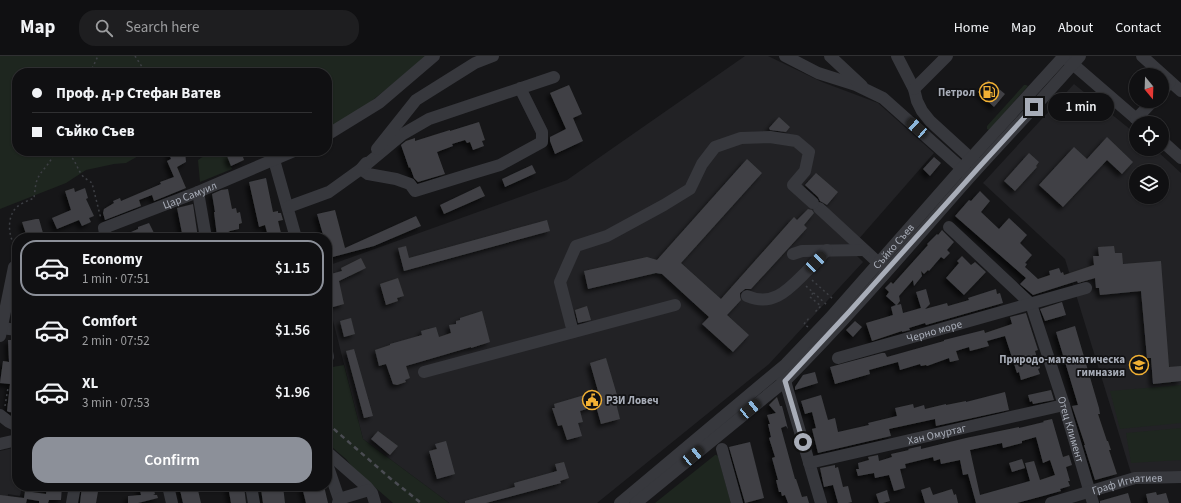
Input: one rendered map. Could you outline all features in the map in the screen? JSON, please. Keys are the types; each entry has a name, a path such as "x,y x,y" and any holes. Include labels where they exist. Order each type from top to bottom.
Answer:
{"street":[{"path":"332,131 379,103 434,56"},
{"path":"361,169 416,100 475,63 493,56"},
{"path":"830,56 865,90"},
{"path":"897,56 914,89 917,101 922,111 930,121 976,162"},
{"path":"914,89 947,56"},
{"path":"1142,56 1178,88"},
{"path":"789,57 818,73 856,85 883,98 966,172"},
{"path":"1070,58 1134,116"},
{"name":"Съйко Съев","path":"636,503 823,342 883,267 966,172 1070,58"},
{"path":"288,207 329,192 361,169 403,134 429,119 554,77"},
{"path":"361,169 368,174 396,179 410,184 415,191 500,165 542,142 542,132 520,88"},
{"path":"572,332 560,282 576,246 607,236 690,189 702,164 715,147 741,138 770,137 796,142 809,152 805,171 794,185 883,267"},
{"path":"1169,147 1181,158"},
{"name":"Цар Самуил","path":"104,229 198,192 283,156"},
{"path":"274,160 295,233"},
{"path":"198,192 205,233"},
{"name":"Отец Климент","path":"949,227 1031,304 1064,405 1091,497"},
{"path":"747,296 765,299 777,297 788,290 827,250"},
{"path":"793,254 802,251 864,250"},
{"path":"12,277 1,332 12,331"},
{"name":"Черно море","path":"838,358 1086,288"},
{"path":"424,372 675,305"},
{"path":"781,377 821,503"},
{"name":"Съйко Съев","path":"620,503 781,377"},
{"name":"Хан Омуртаг","path":"809,463 1064,405"},
{"path":"3,411 12,421"},
{"path":"0,444 12,441"},
{"path":"722,449 737,503"},
{"path":"332,457 369,490 375,503"},
{"name":"Граф Игнатиев","path":"1051,503 1091,497 1135,478 1181,477"},
{"path":"332,481 338,501 369,490"},
{"path":"72,503 74,491"},
{"path":"169,491 172,503"},
{"path":"252,491 254,503"}],"path":[{"path":"92,68 98,56"},
{"path":"135,56 143,68"},
{"path":"12,240 9,227 13,211 22,203 34,198 38,177 53,156"},
{"path":"71,156 77,164 82,176 92,183 104,229"},
{"path":"815,282 833,299"},
{"path":"805,285 827,305"},
{"path":"813,293 810,296 821,306 815,312"},
{"path":"804,324 809,318"},
{"path":"3,411 8,388"}],"shaded area":[{"path":"0,56 426,56 364,107 332,126 332,68 12,68 12,156 138,156 126,163 86,170 66,183 0,209"},
{"path":"745,56 768,56 822,82 878,103 934,153 850,249 863,262 769,364 597,503 449,503 363,439 332,317 332,264 567,180"},
{"name":"Природо-математическа гимназия","path":"1074,84 1129,128 1129,156 1163,156 1181,173 1181,471 1131,473 1065,259 983,183"},
{"path":"1024,85 1028,86 989,130 987,129 987,126"},
{"path":"204,156 227,156 232,169 200,182 198,160"},
{"path":"344,365 363,439 449,503 393,503 354,469 346,459 332,447 332,367"},
{"path":"1181,385 1181,423 1120,429 1110,391"},
{"path":"1181,428 1181,460 1131,463 1126,433"},
{"path":"12,448 12,491 21,491 20,496 8,494 7,503 0,503 0,451"},
{"path":"715,455 718,456 731,503 655,503"}],"building":[{"path":"988,80 1005,94 994,107 978,92"},
{"path":"569,85 582,114 573,118 583,141 555,154 550,137 566,129 550,93"},
{"path":"779,117 790,127 786,132 770,130 769,128"},
{"path":"479,122 485,140 482,141 484,146 473,150 470,142 467,143 465,140 452,144 453,146 437,152 445,174 418,182 414,178 401,145 406,141 415,138 415,141"},
{"path":"1107,137 1133,162 1129,164 1129,166 1122,174 1107,160 1063,207 1039,185 1074,147 1087,159"},
{"path":"1029,153 1039,162 1036,166 1037,167 1015,191 1004,181"},
{"path":"170,156 185,156 186,162 177,167 186,188 154,201 152,195 139,200 141,206 105,220 103,213 104,209 114,203 113,201 120,198 121,201 161,184 160,182 174,177 167,161 171,159"},
{"path":"227,156 243,156 244,160 231,166"},
{"path":"934,157 941,163 930,176 923,169"},
{"path":"747,159 762,173 681,263 721,299 794,217 797,220 808,209 812,210 814,213 804,225 807,228 751,289 745,289 740,293 741,300 727,315 749,335 733,352 702,324 709,317 662,274 656,273 588,289 584,271 647,257 657,260"},
{"path":"532,165 536,173 505,187 502,179"},
{"path":"816,173 838,192 827,205 820,201 818,197 805,185"},
{"path":"266,178 273,212 278,211 278,213 281,213 283,220 278,221 281,233 267,233 265,225 259,227 249,182"},
{"path":"480,186 485,196 444,214 440,205"},
{"path":"74,188 75,192 85,188 88,198 86,199 94,216 89,218 91,222 82,226 79,220 57,229 52,218 71,210 65,191"},
{"path":"228,189 232,209 236,208 237,213 240,212 242,223 239,224 239,229 226,233 217,233 212,194"},
{"path":"980,191 990,201 981,212 999,229 1009,218 1027,235 1020,243 1032,255 1025,263 1027,264 1025,267 1038,279 1050,275 1049,271 1059,268 1061,273 1063,272 1064,275 1094,265 1093,256 1099,256 1098,247 1114,246 1115,253 1122,253 1123,264 1161,261 1169,367 1181,366 1181,381 1153,384 1151,358 1147,358 1141,291 1100,295 1099,288 1096,288 1095,278 1078,283 1077,281 1033,295 1020,284 1026,278 955,216 969,200 971,201"},
{"path":"193,204 197,233 182,233 177,208"},
{"path":"335,210 345,248 416,216 421,226 374,246 332,257 332,233 323,233 317,214"},
{"path":"39,219 43,233 26,233 22,222"},
{"path":"547,220 550,231 404,271 398,248 406,246 409,258"},
{"path":"149,223 154,233 129,233 138,229 138,227"},
{"path":"942,230 954,242 947,250 950,253 944,259 941,257 929,271 928,270 924,274 921,271 922,276 914,286 913,280 899,296 900,301 897,305 901,304 903,313 921,308 916,292 926,289 930,304 925,309 947,303 948,306 969,300 968,298 996,289 997,294 1000,293 1003,303 926,325 925,323 909,328 910,330 902,331 872,341 866,323 893,315 891,307 896,305 886,296 889,292 885,288 891,282 893,284 928,245 927,244"},
{"path":"962,256 971,265 975,262 986,272 964,295 946,278 959,263 957,261"},
{"path":"361,258 366,268 339,281 344,304 333,307 332,274 342,271 341,268"},
{"path":"398,278 404,296 397,298 398,301 386,305 380,284"},
{"path":"1062,302 1066,315 1045,321 1040,309"},
{"path":"587,306 591,320 578,323 575,310"},
{"path":"482,311 490,342 406,366 410,378 405,380 406,382 397,385 393,384 386,364 379,366 375,350 422,335 421,331 436,327 439,337 451,333 449,325 456,324 456,321 460,320 460,318"},
{"path":"1026,313 1038,350 1035,351 1040,368 1038,369 1040,374 1021,380 1019,372 1017,373 1005,336 987,341 989,346 970,351 969,347 956,351 959,360 950,362 949,358 927,366 921,366 920,364 900,370 898,362 869,370 870,374 835,384 830,367 882,353 885,353 887,357 984,330 985,333 1012,324 1010,317"},
{"path":"351,318 355,334 344,337 340,321"},
{"path":"855,321 862,327 853,337 846,330"},
{"path":"1075,326 1099,408 1100,414 1098,414 1111,450 1109,450 1117,474 1095,480 1072,406 1078,405 1056,332"},
{"path":"8,340 12,340 12,412 7,411 10,384 0,383 3,361 9,362"},
{"path":"354,349 373,416 364,418 346,351"},
{"name":"РЗИ Ловеч","path":"606,358 617,395 614,395 620,419 601,424 596,406 580,411 583,422 578,423 582,436 567,440 562,425 558,426 552,408 555,408 554,404 598,391 590,363"},
{"path":"815,372 818,383 795,390 795,387 803,375"},
{"path":"1051,390 1054,400 1033,404 1032,401 1030,402 1028,395"},
{"path":"1005,392 1009,410 936,426 935,419 889,429 891,436 818,453 812,429 816,428 812,412 805,414 801,401 821,395 828,420 835,418 838,432 869,425 868,423 897,416 895,408 913,404 914,408 924,405 925,409 946,404 966,402"},
{"path":"777,397 780,406 782,406 788,429 786,426 781,428 795,479 802,497 807,496 809,503 788,503 785,495 782,496 781,492 779,492 776,480 778,480 772,458 775,457 769,438 771,437 768,424 770,424 767,415 776,413 769,405"},
{"path":"1052,419 1063,457 1069,455 1072,465 1066,467 1070,486 1060,489 1061,491 1017,503 976,503 968,474 963,475 960,460 941,464 940,459 934,461 933,457 905,464 906,468 900,469 905,488 894,491 889,475 875,478 874,473 858,476 856,469 859,469 858,463 869,460 868,457 878,455 879,461 892,457 891,454 909,450 908,449 921,446 921,449 966,438 1019,428 1044,422 1043,421","holes":["1036,437 1043,463 1050,460 1055,475 1040,480 1034,461 1025,463 1030,481 980,495 970,450 1002,443 1003,448 1022,443 1022,441"]},
{"path":"378,431 398,446 390,455 371,439"},
{"path":"446,441 455,474 437,479 429,451 437,449 435,444"},
{"path":"750,442 764,498 745,503 729,447"},
{"path":"1022,459 1025,468 1012,472 1009,463"},
{"path":"564,462 569,478 560,481 561,483 486,503 465,503 465,501 515,487 514,483 557,471 555,464"},
{"path":"835,465 835,468 838,467 843,487 848,486 852,502 838,503 833,485 824,487 820,468"},
{"path":"930,487 933,495 952,489 954,495 956,494 958,503 925,503 921,490"},
{"path":"887,490 890,501 879,503 876,494"},
{"path":"25,491 46,494 46,491 62,491 61,500 49,500 48,503 39,503 39,501 27,499 26,503 0,503 0,495 24,498"},
{"path":"81,491 98,491 96,503 80,503"},
{"path":"140,491 154,491 155,494 153,495 157,495 158,498 138,503 128,503 128,496 141,495"},
{"path":"180,491 198,491 201,503 183,503"},
{"path":"229,491 245,491 246,503 231,503"},
{"path":"261,491 284,491 285,503 263,503"},
{"path":"303,491 325,491 328,503 306,503"},
{"path":"1156,492 1157,495 1166,493 1169,503 1148,503 1146,494"},
{"path":"1128,493 1131,503 1100,503 1100,501"}],"railway":[{"path":"332,427 421,503"}],"place":[{"name":"Петрол","path":"989,92"},
{"name":"Природо-математическа гимназия","path":"1139,365"},
{"name":"РЗИ Ловеч","path":"592,400"}],"route":[{"path":"803,442 785,381 1034,107"}]}
